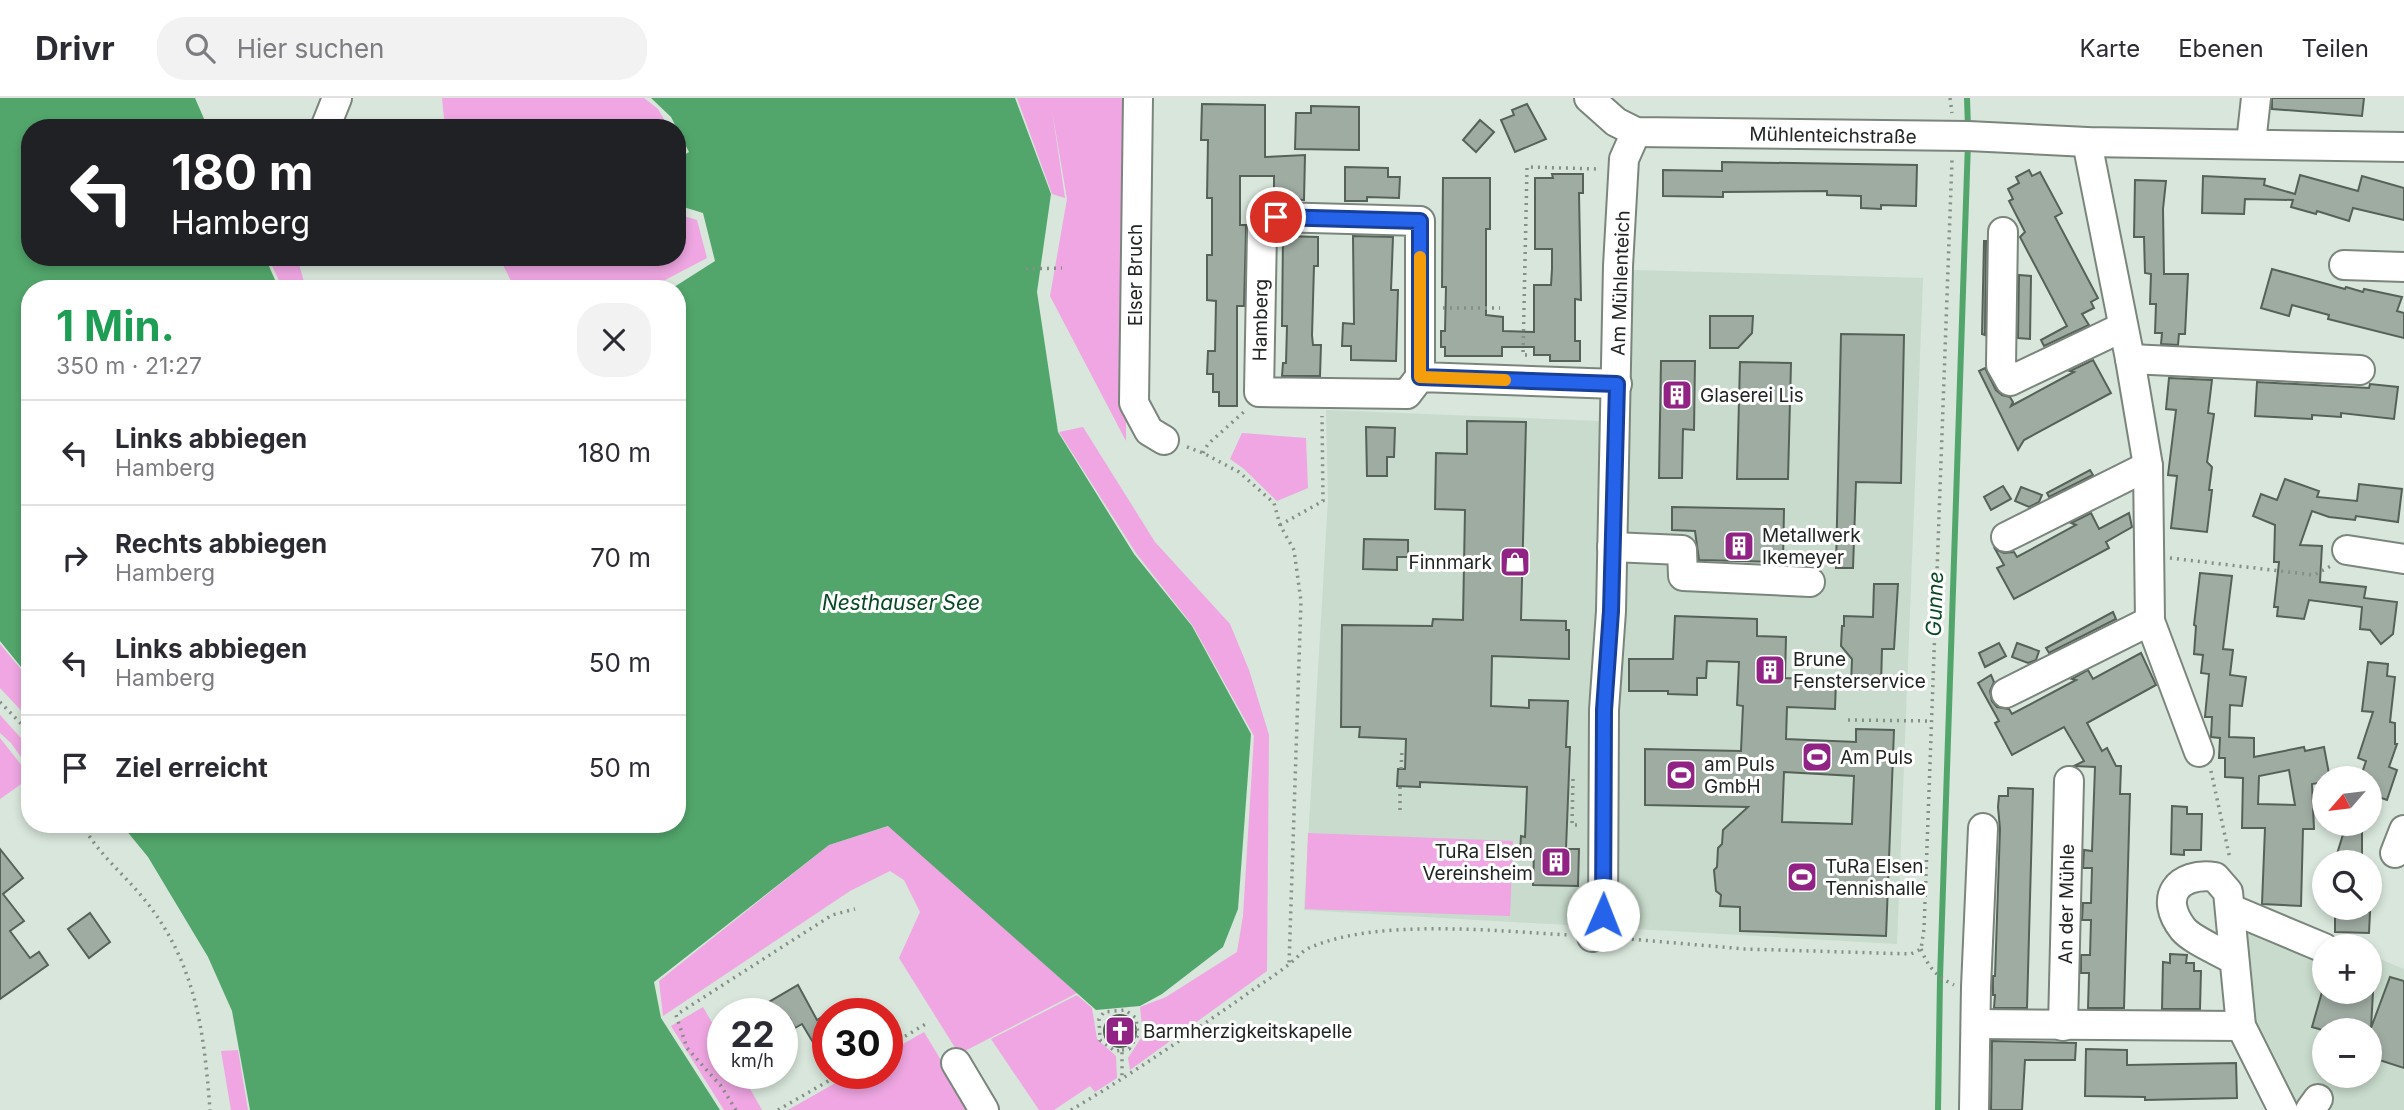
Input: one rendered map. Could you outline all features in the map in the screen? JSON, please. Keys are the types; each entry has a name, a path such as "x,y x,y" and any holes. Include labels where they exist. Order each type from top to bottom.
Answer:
{"street":[{"path":"328,119 337,98"},
{"name":"Elser Bruch","path":"1138,98 1134,403 1149,431 1164,440"},
{"path":"1589,98 1616,122 1636,132"},
{"path":"2251,143 2256,98"},
{"name":"Mühlenteichstraße","path":"1636,132 1965,136 2087,142 2404,147"},
{"name":"Am Mühlenteich","path":"1592,937 1603,915 1604,710 1611,611 1618,266 1624,159 1636,132"},
{"path":"2087,142 2130,359 2148,466 2150,621 2199,752"},
{"name":"Hamberg","path":"1259,392 1262,231 1276,217 1420,221 1420,377"},
{"path":"2003,232 2001,365 2010,381 2123,327"},
{"path":"2344,265 2404,267"},
{"path":"2130,359 2360,370"},
{"path":"1259,392 1406,394 1420,377 1617,384"},
{"path":"2006,537 2148,466"},
{"path":"1612,547 1682,550 1683,576 1811,582"},
{"path":"2347,550 2404,559"},
{"path":"2006,693 2150,621"},
{"name":"An der Mühle","path":"2063,1026 2069,781"},
{"path":"1974,1110 1983,828"},
{"path":"2234,960 2184,930 2172,909 2173,892 2185,880 2200,875 2215,877 2229,901 2241,1027 2277,1108"},
{"path":"2229,901 2312,942"},
{"path":"1976,1024 2241,1027"},
{"path":"956,1063 984,1110"}],"path":[{"path":"1965,136 1949,217 1924,929 1921,949 1928,965 1940,978 1953,985 1976,987"},
{"path":"1528,362 1528,355 1522,355 1527,167 1600,169"},
{"path":"1026,269 1062,268"},
{"path":"1420,308 1500,308"},
{"path":"1203,453 1208,444 1248,408 1259,392"},
{"path":"1280,525 1323,500 1322,393"},
{"path":"1164,440 1203,453 1239,472 1274,503 1280,525 1294,550 1301,601 1289,965"},
{"path":"2149,555 2314,575 2330,567 2347,550"},
{"path":"0,702 21,724"},
{"path":"1848,720 1931,721"},
{"path":"1401,769 1402,750"},
{"path":"2199,752 2206,755 2219,801 2233,875 2229,901"},
{"path":"1400,786 1400,810"},
{"path":"1573,786 1580,786"},
{"path":"86,833 114,869 143,898 180,956 202,1027 209,1110"},
{"path":"736,1110 721,1086 687,1048 676,1016 832,915 855,909"},
{"path":"1071,1110 1122,1079 1289,965 1307,949 1345,937 1381,932 1457,929 1745,949 1911,954 1921,949"},
{"path":"1125,1010 1136,1018 1138,1035 1129,1048 1122,1050 1115,1051 1100,1040 1099,1019 1104,1012 1125,1010"},
{"path":"903,1037 929,1022"},
{"path":"1122,1050 1122,1079"},
{"path":"778,1110 814,1089"}],"shaded area":[{"path":"442,98 644,98 658,109 664,119 444,119"},
{"path":"1017,98 1126,98 1126,441 1050,296 1067,199 1052,110 1065,198 1052,194"},
{"path":"686,217 697,220 707,258 665,280 510,280 504,266 686,266"},
{"path":"272,266 300,266 303,280 279,280"},
{"path":"1632,270 1923,278 1897,944 1304,910 1328,500 1326,410 1626,422"},
{"path":"1083,427 1155,542 1230,624 1249,670 1269,735 1267,971 1130,1070 1128,1058 1143,1035 1140,1007 1166,997 1237,952 1243,916 1254,736 1193,626 1136,553 1059,432"},
{"path":"1242,433 1306,438 1308,488 1277,501 1230,459"},
{"path":"0,644 21,669 21,710 0,688"},
{"path":"0,715 21,738 21,757 11,743 0,733"},
{"path":"0,738 21,765 21,784 0,799"},
{"path":"889,826 1077,993 959,1054 899,958 920,912 904,880 890,871 850,891 663,1016 659,981 829,845"},
{"path":"1308,833 1513,841 1510,916 1305,909"},
{"path":"2244,905 2313,934 2312,1004 2382,1004 2382,960 2404,969 2404,1110 2294,1110 2256,1025 2248,988"},
{"path":"1077,995 1092,1008 1097,1039 1116,1056 1117,1078 1095,1092 1090,1086 1054,1110 1039,1110 991,1039"},
{"path":"703,1007 707,1014 707,1083 671,1026"},
{"path":"924,1032 971,1110 788,1110 825,1089 903,1089 903,1044"},
{"path":"238,1050 248,1110 231,1110 221,1051"},
{"path":"711,1089 750,1089 762,1110 724,1110"}],"water":[{"path":"0,98 195,98 204,119 21,119 21,266 269,266 275,280 21,280 21,667 0,641"},
{"name":"Nesthauser See","path":"651,98 1015,98 1051,194 1037,292 1058,432 1134,554 1192,626 1251,734 1238,909 1223,947 1162,994 1140,1006 1096,1010 888,826 829,845 654,982 661,1018 720,1110 250,1110 232,1011 208,957 148,857 128,833 686,833 685,280 715,261 703,213 686,208 686,154 689,152 686,146 686,119 671,117"}],"building":[{"path":"2272,98 2364,98 2362,116 2272,109"},
{"path":"1202,104 1265,105 1265,157 1305,155 1304,200 1274,199 1274,176 1240,176 1240,225 1246,225 1246,230 1244,306 1237,306 1237,406 1219,406 1219,392 1213,392 1213,374 1207,374 1208,351 1215,351 1216,301 1207,300 1207,255 1212,255 1212,198 1207,198 1208,140 1201,140"},
{"path":"1527,104 1546,139 1515,152 1501,120 1514,115 1512,110"},
{"path":"1311,106 1359,107 1359,150 1295,149 1296,113 1311,113"},
{"path":"1480,120 1494,132 1476,152 1463,140"},
{"path":"1722,162 1917,165 1916,206 1881,205 1881,209 1861,208 1861,196 1827,195 1827,191 1723,192 1723,197 1663,196 1663,170 1722,171"},
{"path":"1345,167 1388,168 1388,177 1400,177 1399,198 1367,197 1367,201 1345,201"},
{"path":"2029,170 2032,176 2040,172 2062,213 2055,217 2098,298 2091,302 2094,308 2082,314 2089,325 2044,346 2041,340 2067,326 2020,237 2025,232 2009,201 2013,199 2008,189 2019,183 2016,177"},
{"path":"1552,174 1583,174 1583,193 1579,193 1581,300 1575,299 1575,341 1580,341 1580,361 1550,361 1550,355 1534,355 1534,347 1502,347 1502,356 1445,356 1445,347 1441,347 1441,331 1445,331 1446,287 1442,287 1443,178 1490,178 1490,229 1486,229 1486,315 1503,317 1503,331 1534,332 1534,285 1551,285 1552,269 1552,249 1535,249 1535,178 1553,178"},
{"path":"2300,175 2358,191 2362,176 2404,188 2404,220 2353,208 2349,221 2317,211 2316,214 2291,207 2293,200 2245,199 2244,214 2202,213 2203,176 2265,179 2264,185 2295,194"},
{"path":"2135,180 2166,181 2163,209 2164,274 2188,274 2185,334 2179,334 2178,345 2161,344 2162,333 2155,333 2156,304 2150,304 2151,274 2145,273 2144,237 2134,237"},
{"path":"1283,236 1318,237 1318,266 1314,266 1312,335 1313,345 1321,345 1320,376 1282,376 1283,363 1286,363 1287,326 1282,326"},
{"path":"1353,236 1393,237 1391,290 1398,290 1396,361 1351,360 1351,346 1342,346 1343,323 1354,324"},
{"path":"1986,241 1985,335 1982,334"},
{"path":"2272,269 2345,289 2346,287 2363,292 2364,289 2402,297 2397,311 2404,313 2404,338 2328,319 2329,315 2292,305 2289,316 2261,308"},
{"path":"2019,275 2031,276 2030,339 2018,338"},
{"path":"1710,316 1753,316 1752,333 1738,348 1710,348"},
{"path":"1841,334 1904,335 1901,483 1856,482 1853,568 1836,568"},
{"path":"2093,360 2111,393 2024,440 2018,450 1979,371 1985,368 1996,390 2010,397 2013,402 2011,406"},
{"name":"Glaserei Lis","path":"1661,361 1695,361 1694,430 1683,429 1682,478 1659,478"},
{"path":"1740,362 1791,363 1788,479 1737,479"},
{"path":"2169,378 2212,380 2208,413 2214,414 2207,462 2212,467 2209,490 2212,490 2207,532 2171,528 2177,476 2168,475 2176,410 2166,409"},
{"path":"2257,382 2398,387 2394,419 2341,413 2341,417 2312,415 2312,419 2255,416"},
{"path":"1467,421 1526,422 1521,620 1566,621 1566,630 1569,630 1569,659 1492,656 1491,706 1529,708 1529,700 1568,701 1566,747 1570,747 1566,849 1579,849 1578,886 1533,885 1534,853 1520,853 1521,836 1525,837 1527,787 1420,782 1420,787 1397,786 1398,769 1405,769 1406,739 1359,737 1360,727 1341,727 1342,625 1432,626 1433,619 1463,620 1465,510 1435,509 1436,453 1467,454"},
{"path":"1366,427 1395,428 1394,457 1387,457 1387,476 1367,476"},
{"path":"2090,470 2093,475 2049,497 2047,493"},
{"path":"2285,479 2319,491 2317,497 2357,501 2359,484 2402,489 2398,522 2356,516 2355,520 2329,517 2312,511 2300,545 2322,546 2320,582 2366,587 2364,598 2397,602 2393,634 2381,644 2370,630 2360,629 2362,607 2309,600 2304,619 2277,616 2278,607 2274,607 2279,562 2274,562 2275,525 2253,516 2261,494 2277,500"},
{"path":"2003,486 2011,499 1991,510 1984,497"},
{"path":"2021,487 2042,495 2039,502 2029,507 2015,501"},
{"name":"Metallwerk Ikemeyer","path":"1672,507 1784,509 1783,562 1699,560 1695,531 1672,530"},
{"path":"2091,513 2099,529 2129,513 2132,527 2106,542 2109,548 2014,599 1997,568 2004,565 1995,549 2004,553 2014,552 2017,557 2076,525 2071,523"},
{"path":"1364,539 1408,540 1408,557 1397,557 1397,570 1363,569"},
{"path":"2200,573 2232,576 2223,649 2233,650 2230,675 2246,677 2242,706 2230,705 2229,737 2254,738 2254,757 2304,747 2305,751 2324,747 2328,766 2312,766 2312,829 2303,829 2301,906 2262,904 2265,828 2242,828 2243,778 2225,777 2225,758 2219,758 2220,738 2211,737 2212,717 2205,717 2209,674 2201,673 2203,655 2194,654","holes":["2289,770 2295,805 2258,804 2259,776"]},
{"path":"1874,584 1898,584 1894,649 1882,649 1881,685 1851,684 1852,659 1841,646 1844,616 1873,617"},
{"path":"2113,612 2116,619 2049,653 2046,648"},
{"path":"1675,616 1757,619 1757,636 1786,637 1785,678 1836,680 1835,709 1787,707 1786,739 1856,742 1856,729 1894,730 1886,936 1740,931 1740,907 1720,906 1721,895 1716,891 1714,870 1717,867 1723,830 1748,807 1645,805 1645,749 1741,751 1743,706 1737,705 1739,662 1707,661 1706,678 1697,678 1697,695 1668,694 1668,691 1629,691 1629,659 1673,659","holes":["1784,772 1854,776 1852,824 1782,822"]},
{"path":"1999,643 2006,656 1985,667 1979,653"},
{"path":"2017,643 2039,651 2036,660 2028,663 2012,657"},
{"path":"2141,653 2156,685 2087,723 2102,751 2107,748 2116,766 2121,766 2120,794 2130,794 2124,1008 2088,1008 2089,973 2081,973 2081,955 2090,955 2091,920 2082,920 2083,903 2091,903 2092,868 2083,868 2084,850 2092,851 2095,767 2074,766 2084,761 2064,727 2012,755 1995,723 1999,721 1978,683 1991,675 1994,682 1990,691 1992,701 1997,707 2009,709 2012,714 2076,680 2072,679 2088,670 2093,679"},
{"path":"2368,662 2388,664 2387,676 2395,677 2390,722 2395,723 2397,744 2389,767 2397,770 2387,800 2382,798 2382,766 2364,766 2366,761 2358,758 2373,712 2362,711"},
{"path":"2008,788 2033,789 2027,1008 1994,1008 2000,829 1998,807 1999,796 2008,796"},
{"path":"2172,806 2187,807 2187,814 2202,814 2201,850 2184,850 2184,855 2171,854"},
{"path":"2343,836 2362,836 2362,850 2338,850"},
{"path":"0,849 23,878 3,894 24,921 10,931 30,958 39,952 48,965 0,999"},
{"path":"90,913 110,942 89,958 68,929"},
{"path":"2335,920 2370,920 2369,933 2335,932"},
{"path":"2170,954 2187,955 2186,963 2194,963 2194,971 2201,971 2200,1009 2162,1009 2163,962 2170,963"},
{"path":"2390,977 2404,981 2404,1068 2382,1061 2382,1018 2375,1018"},
{"path":"798,985 812,1011 812,1041 802,1024 798,1026 798,998 776,998"},
{"path":"2319,1004 2372,1004 2372,1018 2315,1018"},
{"name":"Barmherzigkeitskapelle","path":"1120,1015 1131,1020 1136,1031 1131,1042 1120,1047 1109,1042 1104,1031 1109,1020"},
{"path":"1992,1041 2076,1043 2075,1060 2025,1060 2022,1110 1991,1110"},
{"path":"2086,1049 2127,1050 2127,1065 2236,1063 2237,1098 2145,1100 2145,1097 2085,1096"}],"waterway":[{"name":"Gunne","path":"1967,98 1968,128"},
{"name":"Gunne","path":"1938,1110 1968,142"}],"slow traffic":[{"path":"1420,257 1420,377 1505,380"}],"place":[{"name":"Glaserei Lis","path":"1677,395"},
{"name":"Metallwerk Ikemeyer","path":"1739,546"},
{"name":"Finnmark","path":"1515,562"},
{"name":"Brune Fensterservice","path":"1770,670"},
{"name":"Am Puls","path":"1817,757"},
{"name":"am Puls GmbH","path":"1681,775"},
{"name":"TuRa Elsen Vereinsheim","path":"1556,862"},
{"name":"TuRa Elsen Tennishalle","path":"1802,877"},
{"name":"Barmherzigkeitskapelle","path":"1120,1031"}],"route":[{"path":"1276,217 1420,221 1420,377 1617,384 1611,611 1604,710 1603,915"}]}
